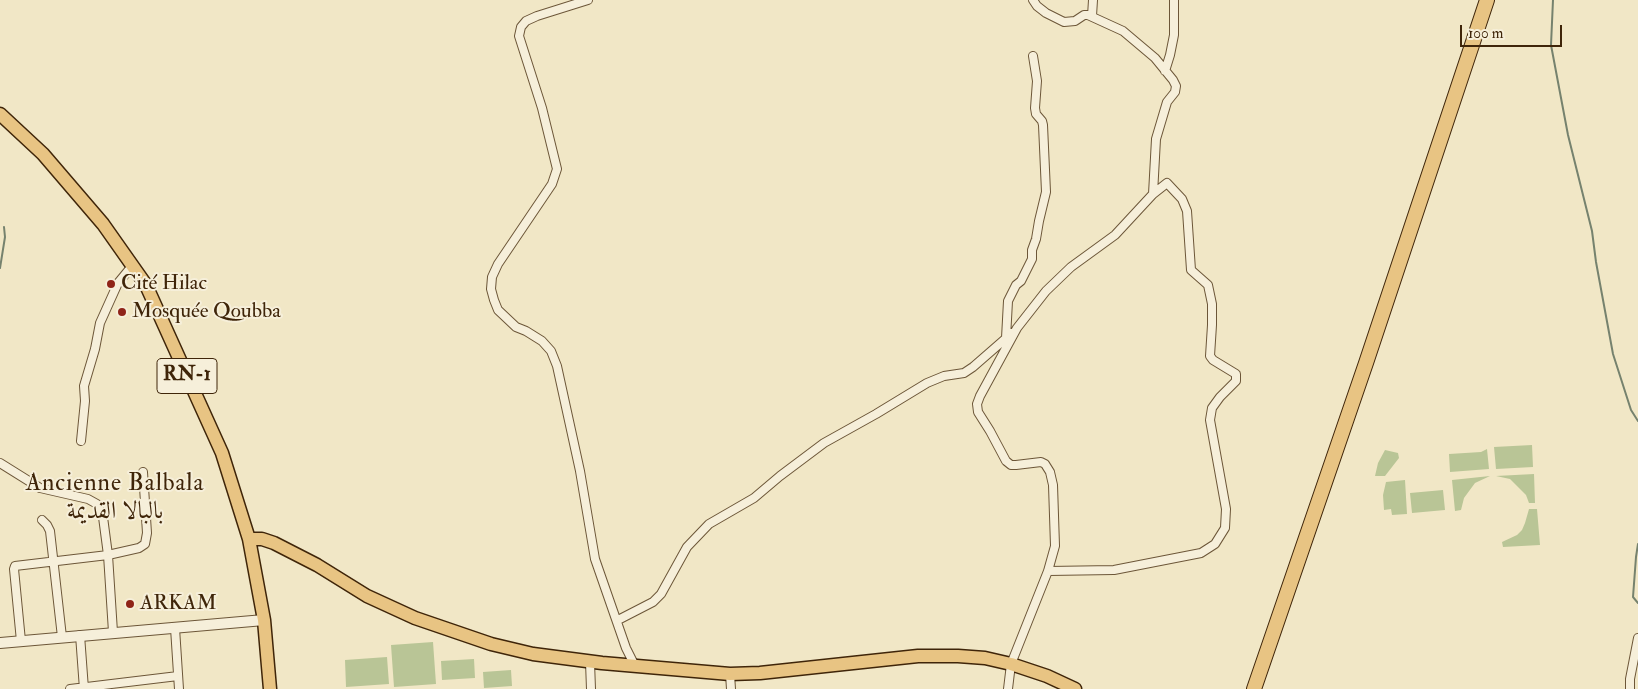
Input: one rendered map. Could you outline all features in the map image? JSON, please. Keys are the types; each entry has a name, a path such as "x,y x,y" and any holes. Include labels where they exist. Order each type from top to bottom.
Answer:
{"highway":[{"path":"1254,689 1487,0"}],"main road":[{"name":"RN-1","path":"0,114 43,154 103,224 146,285 222,453 249,539 264,620 270,689"},
{"path":"249,539 262,539 274,543 316,565 367,596 431,624 512,650 555,658 730,674 760,673 932,656 972,657 1011,664 1046,676 1075,689"}],"street":[{"path":"588,0 537,16 526,21 521,27 520,42 542,108 557,169 552,184 498,264 492,277 491,289 498,310 516,326 542,341 550,351 557,366 580,471 595,559 605,590 618,620 626,648 636,666"},
{"path":"1033,0 1046,13 1064,22 1075,21 1084,15 1092,16 1123,31 1141,45 1176,86 1175,92 1168,102 1156,139 1153,194"},
{"path":"1092,0 1092,16"},
{"path":"1165,71 1174,35 1174,0"},
{"path":"1006,338 1008,301 1032,259 1032,250 1046,192 1043,125 1036,114 1035,108 1037,81 1033,56"},
{"path":"1008,689 1011,664 1048,571 1055,546 1053,485 1050,472 1041,462 1011,465 1006,461 978,412 977,404 1017,328 1046,291 1071,267 1115,235 1153,194 1167,183 1182,198 1187,211 1191,270 1208,285 1212,304 1210,356 1213,360 1236,374 1236,381 1220,396 1212,408 1210,420 1226,509 1225,528 1214,544 1201,553 1114,570 1048,571"},
{"path":"81,441 85,401 84,386 95,349 100,323 118,282 132,266"},
{"path":"618,620 653,602 661,594 687,547 709,524 754,498 824,443 927,383 944,376 964,373 974,367 1017,328"},
{"path":"0,463 40,488 88,499 97,504 103,517 108,555 113,632"},
{"path":"21,641 15,566 108,555 139,548 145,544 147,533 143,472"},
{"path":"42,520 50,531 62,637"},
{"path":"0,642 264,620"},
{"path":"175,628 179,689"},
{"path":"80,635 83,688"},
{"path":"1630,689 1630,678 1638,638"},
{"path":"590,662 591,689"},
{"path":"730,674 731,689"},
{"path":"70,689 178,676"}],"green space":[{"path":"1532,445 1533,467 1496,469 1494,447"},
{"path":"1487,449 1489,469 1450,472 1449,454 1481,452"},
{"path":"1385,450 1398,453 1399,458 1385,476 1375,476 1378,463"},
{"path":"1534,474 1535,503 1529,503 1526,495 1510,479 1496,476"},
{"path":"1490,476 1475,483 1464,498 1461,510 1455,511 1452,480"},
{"path":"1405,480 1407,514 1392,515 1391,509 1384,510 1383,495 1386,482"},
{"path":"1443,490 1445,510 1412,513 1410,493"},
{"path":"1529,509 1537,509 1540,545 1503,547 1502,542 1517,535 1522,530"},
{"path":"433,642 436,684 394,687 391,645"},
{"path":"387,657 389,684 346,687 345,660"},
{"path":"474,659 475,678 442,680 441,661"},
{"path":"511,670 512,686 484,688 483,672"}],"waterway":[{"path":"1553,0 1551,45 1568,135 1592,231 1613,354 1631,410 1638,421"},
{"path":"0,268 5,237 4,227"},
{"path":"1638,544 1633,597 1638,603"}],"place":[{"name":"Cité Hilac","path":"111,284"},
{"name":"Mosquée Qoubba","path":"122,312"},
{"name":"ARKAM","path":"130,604"}],"district":[{"name":"Ancienne Balbala بالبالا القديمة","path":"115,499"}]}
